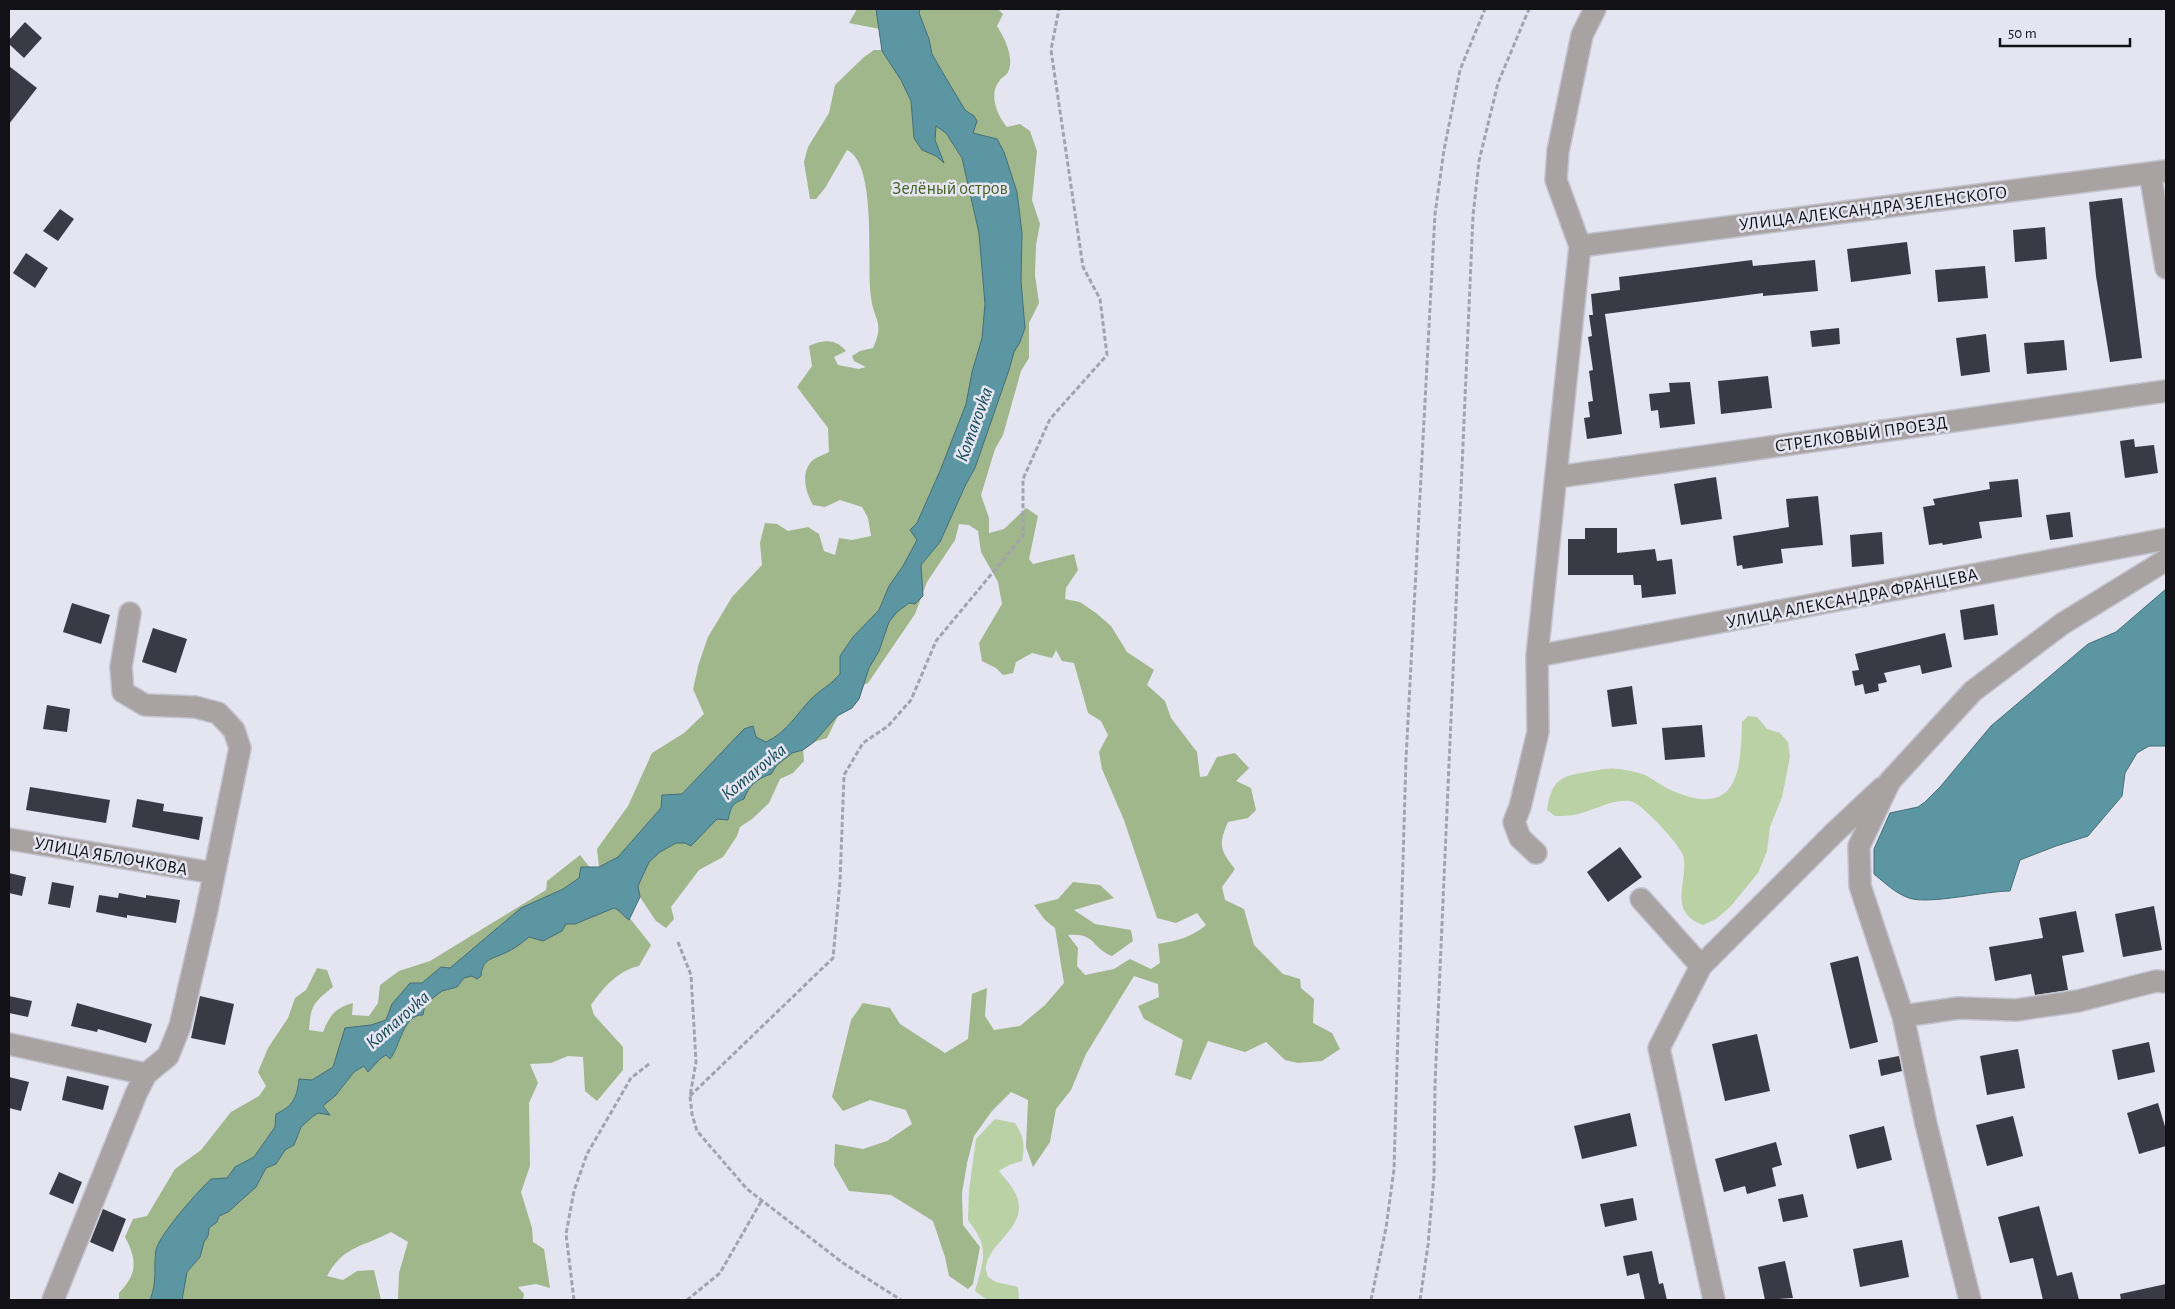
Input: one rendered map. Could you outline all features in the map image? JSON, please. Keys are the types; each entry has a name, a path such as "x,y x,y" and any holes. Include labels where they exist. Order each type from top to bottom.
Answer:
{"street":[{"path":"1536,853 1520,838 1514,822 1520,807 1538,732 1537,656 1580,246 1556,180 1558,151 1582,35 1595,9"},
{"path":"2158,172 2166,268"},
{"name":"УЛИЦА АЛЕКСАНДРА ЗЕЛЕНСКОГО","path":"1580,246 2158,172"},
{"name":"СТРЕЛКОВЫЙ ПРОЕЗД","path":"1556,477 2166,391"},
{"name":"УЛИЦА АЛЕКСАНДРА ФРАНЦЕВА","path":"1537,656 2166,539"},
{"path":"1714,1300 1660,1048 1700,966 1834,833 1890,781 1973,691 2062,624 2166,560"},
{"path":"54,1300 146,1074 168,1056 180,1026 240,748 234,730 218,713 195,707 145,705 123,692 121,667 130,613"},
{"path":"1890,781 1859,846 1860,886 1903,1016 1926,1124 1970,1300"},
{"name":"УЛИЦА ЯБЛОЧКОВА","path":"9,839 214,873"},
{"path":"1641,899 1700,966"},
{"path":"1903,1016 1959,1008 2016,1010 2078,1001 2156,981 2166,982"},
{"path":"9,1044 146,1074"}],"path":[{"path":"690,1096 833,958 840,882 844,775 863,743 888,726 911,700 936,642 1023,536 1023,479 1050,419 1107,355 1100,299 1083,267 1051,50 1060,9"},
{"path":"1371,1300 1386,1228 1394,1169 1406,758 1435,214 1444,150 1460,70 1484,9"},
{"path":"1420,1300 1428,1245 1434,1176 1436,1074 1473,216 1480,161 1498,83 1529,9"},
{"path":"678,942 690,975 696,1062 690,1096 697,1132 747,1189 843,1263 901,1300"},
{"path":"574,1300 566,1234 574,1191 587,1154 630,1078 648,1064"},
{"path":"688,1300 720,1272 762,1200"}],"green space":[{"name":"Зелёный остров","path":"857,9 998,9 1003,14 997,26 1008,48 1010,66 1007,73 996,86 994,98 997,111 1007,127 1020,124 1030,131 1037,151 1032,200 1040,224 1036,245 1035,275 1039,303 1029,323 1029,358 1021,371 1003,435 995,449 981,495 989,518 989,533 1004,529 1026,508 1038,516 1029,559 1033,564 1074,554 1078,570 1066,588 1065,599 1080,602 1096,613 1111,626 1127,652 1154,670 1147,685 1165,701 1171,718 1197,752 1200,777 1207,776 1217,757 1235,753 1249,768 1236,781 1251,788 1256,810 1248,818 1228,822 1225,830 1222,847 1226,857 1235,869 1222,887 1225,900 1244,909 1254,945 1283,974 1300,979 1301,988 1314,999 1313,1023 1332,1033 1340,1049 1322,1061 1298,1063 1285,1060 1266,1042 1245,1052 1208,1041 1191,1080 1175,1075 1183,1040 1144,1019 1138,1006 1159,997 1158,984 1134,976 1086,1054 1071,1090 1056,1109 1050,1142 1033,1167 1026,1147 1028,1100 1011,1092 992,1111 974,1136 962,1193 963,1225 980,1247 973,1284 968,1289 949,1276 933,1221 891,1195 849,1191 834,1165 835,1144 863,1149 887,1141 912,1124 906,1110 870,1100 843,1111 832,1097 851,1020 863,1003 890,1008 900,1024 945,1053 968,1039 972,994 987,988 985,1016 994,1030 1020,1026 1045,1005 1064,983 1055,928 1045,920 1034,905 1058,899 1073,882 1100,885 1114,898 1074,910 1095,924 1131,930 1133,941 1112,956 1105,953 1089,938 1068,935 1078,948 1077,966 1085,975 1114,969 1130,959 1151,969 1160,963 1158,944 1184,938 1206,925 1197,913 1176,923 1157,918 1124,820 1102,769 1099,752 1108,735 1101,721 1088,713 1074,663 1062,661 1056,650 1052,658 1032,653 1016,662 1013,673 1003,675 996,668 982,661 979,643 1002,604 998,582 981,552 978,531 969,525 959,524 955,540 927,582 915,614 868,683 864,685 859,699 852,708 838,716 827,738 814,742 803,750 804,761 793,773 780,779 769,803 740,827 737,836 723,857 699,870 671,907 674,919 666,928 656,921 640,897 599,867 597,849 628,806 652,753 684,733 704,714 693,689 699,663 708,637 732,597 762,565 760,543 765,523 777,524 788,531 808,527 819,534 824,551 835,555 839,538 852,540 871,536 868,518 862,507 840,500 825,507 813,505 810,500 805,483 806,471 814,460 829,452 828,428 797,387 812,366 809,346 829,341 838,344 846,351 834,357 838,365 859,369 866,367 854,361 852,356 860,351 873,348 878,332 878,322 871,297 867,194 857,159 847,150 825,188 816,199 810,199 804,162 808,147 829,113 835,85 864,57 874,50 882,50 880,29 849,23"},
{"path":"1748,716 1757,717 1767,729 1780,733 1788,742 1790,757 1782,797 1770,827 1767,851 1758,873 1731,906 1716,919 1703,925 1691,919 1685,911 1681,896 1684,871 1683,855 1675,842 1660,825 1635,803 1630,801 1617,802 1566,816 1555,816 1547,810 1550,795 1560,780 1573,775 1610,768 1645,775 1678,793 1698,799 1714,798 1725,793 1737,771 1742,722"},
{"path":"580,855 651,945 639,966 631,968 618,976 606,986 591,1005 594,1015 623,1047 623,1070 597,1101 585,1091 583,1057 568,1056 551,1063 530,1064 538,1083 529,1103 530,1166 521,1192 532,1228 533,1242 544,1249 550,1288 536,1284 518,1287 524,1294 523,1300 398,1300 399,1273 408,1242 391,1232 354,1248 333,1266 327,1276 343,1280 357,1271 374,1270 381,1300 119,1300 119,1293 130,1279 134,1266 132,1253 125,1237 133,1219 147,1216 175,1169 201,1150 231,1112 259,1096 266,1086 258,1072 268,1048 288,1018 295,998 306,990 317,968 327,970 333,987 314,1005 309,1030 323,1032 328,1021 337,1010 353,1003 352,1015 369,1016 378,1003 380,985 399,971 430,961 546,890 547,881"},
{"path":"995,1119 1015,1123 1022,1137 1023,1150 1022,1161 1009,1165 999,1171 1015,1192 1019,1210 1017,1219 1012,1227 989,1257 986,1270 988,1277 996,1282 1018,1287 1019,1300 987,1300 975,1291 983,1262 983,1254 980,1238 968,1220 969,1190 976,1139"}],"water":[{"name":"Komarovka","path":"876,9 920,9 919,13 929,39 932,54 965,110 974,116 977,121 973,133 997,139 1004,152 1017,192 1022,233 1021,281 1025,328 1014,352 975,468 940,542 921,565 923,596 915,604 909,603 897,612 889,622 879,651 869,668 859,699 852,708 837,716 814,742 803,750 792,753 777,765 771,774 754,783 744,799 733,806 728,820 717,819 691,846 685,843 676,843 660,852 649,862 638,886 640,897 629,920 614,908 575,924 566,924 562,931 543,941 529,937 512,950 489,960 483,966 481,976 477,979 472,976 464,978 457,987 442,991 425,1004 423,1015 416,1016 406,1025 390,1059 386,1055 368,1072 364,1066 354,1072 336,1095 323,1106 330,1115 318,1113 301,1127 294,1145 285,1150 276,1164 266,1168 256,1187 228,1212 219,1216 217,1222 209,1228 200,1257 187,1272 182,1300 150,1300 155,1280 156,1250 171,1224 211,1179 227,1178 235,1167 254,1157 275,1127 276,1114 293,1101 299,1079 312,1080 333,1067 345,1028 371,1025 386,1020 392,1004 410,983 422,983 441,967 450,968 521,908 563,889 579,878 581,867 599,867 618,857 661,808 662,795 682,794 744,729 753,726 756,737 766,742 779,734 811,699 840,674 840,656 853,637 879,610 889,586 903,566 917,540 910,530 917,523 966,404 972,372 982,338 985,304 979,233 962,158 946,133 936,126 935,140 944,163 936,156 922,150 914,138 911,101 901,80 882,51"},
{"path":"2166,589 2166,743 2165,746 2149,746 2137,753 2125,773 2122,796 2088,836 2020,860 2010,891 1918,900 1899,893 1874,874 1874,849 1890,813 1918,807 1925,802 1991,726 2088,644 2116,632"}],"building":[{"path":"25,22 42,38 24,58 9,44 9,40"},
{"path":"9,66 37,88 9,124"},
{"path":"2122,198 2142,358 2110,362 2096,276 2089,202"},
{"path":"60,209 74,219 58,241 43,231"},
{"path":"2045,227 2047,259 2015,262 2013,230"},
{"path":"1907,242 1911,274 1851,282 1847,249"},
{"path":"26,253 48,268 35,288 13,273"},
{"path":"1752,260 1753,266 1815,260 1818,291 1763,296 1763,293 1605,314 1622,434 1587,439 1584,418 1590,417 1588,402 1593,401 1589,371 1593,370 1588,337 1592,336 1589,315 1593,315 1591,294 1620,290 1619,277"},
{"path":"1985,266 1988,298 1938,302 1935,270"},
{"path":"1839,328 1840,344 1812,347 1810,331"},
{"path":"1986,334 1990,372 1961,376 1956,338"},
{"path":"2064,340 2067,370 2027,374 2024,343"},
{"path":"1768,376 1772,408 1721,414 1718,381"},
{"path":"1690,382 1695,424 1660,428 1658,410 1651,411 1649,394 1670,392 1669,383"},
{"path":"2134,439 2135,447 2154,445 2158,473 2125,478 2120,441"},
{"path":"1716,477 1722,519 1681,525 1674,484"},
{"path":"2018,479 2022,517 1979,522 1982,538 1943,545 1942,543 1929,545 1923,507 1935,505 1933,499 1990,489 1989,482"},
{"path":"1818,496 1823,545 1781,549 1783,563 1743,569 1742,565 1737,566 1733,536 1789,527 1786,499"},
{"path":"2070,512 2073,537 2050,540 2046,515"},
{"path":"1585,528 1617,528 1617,553 1655,549 1657,561 1672,559 1676,594 1642,598 1641,585 1634,585 1633,575 1568,575 1568,539 1585,539"},
{"path":"1882,532 1884,564 1852,567 1850,535"},
{"path":"72,603 110,615 101,644 63,632"},
{"path":"1994,604 1998,635 1964,640 1960,610"},
{"path":"153,628 187,639 176,673 142,662"},
{"path":"1945,633 1952,667 1922,674 1920,665 1884,673 1887,682 1878,684 1879,691 1865,694 1863,684 1855,686 1852,671 1859,670 1855,654"},
{"path":"1632,686 1637,724 1612,727 1607,690"},
{"path":"47,705 70,709 67,732 43,729"},
{"path":"1702,725 1705,757 1665,760 1662,728"},
{"path":"30,787 110,800 106,823 26,810"},
{"path":"137,799 164,804 163,811 203,817 199,840 132,827"},
{"path":"1620,847 1642,877 1608,902 1587,872"},
{"path":"9,873 26,877 22,896 9,893"},
{"path":"52,882 74,886 70,908 48,904"},
{"path":"119,893 146,898 146,895 180,900 176,923 127,915 127,918 96,912 99,895 118,898"},
{"path":"2154,906 2162,950 2123,957 2115,914"},
{"path":"2076,911 2084,952 2062,956 2068,990 2035,995 2031,974 1995,981 1989,947 2043,938 2039,918"},
{"path":"1858,956 1878,1042 1850,1049 1830,963"},
{"path":"9,996 32,1001 28,1017 9,1013"},
{"path":"200,996 234,1004 225,1045 191,1038"},
{"path":"77,1003 152,1024 146,1043 98,1029 97,1032 71,1026"},
{"path":"1757,1034 1770,1091 1725,1101 1712,1044"},
{"path":"2149,1042 2155,1072 2118,1080 2112,1050"},
{"path":"2018,1049 2025,1088 1987,1095 1980,1056"},
{"path":"1899,1056 1902,1071 1881,1076 1878,1060"},
{"path":"67,1076 109,1086 103,1110 62,1100"},
{"path":"9,1077 29,1082 21,1111 9,1108"},
{"path":"2158,1103 2166,1130 2166,1146 2139,1154 2127,1113"},
{"path":"1630,1113 1637,1146 1582,1159 1574,1126"},
{"path":"2013,1116 2023,1156 1987,1166 1976,1125"},
{"path":"1884,1126 1892,1160 1857,1169 1849,1135"},
{"path":"1776,1142 1782,1165 1772,1168 1776,1186 1747,1194 1745,1186 1724,1192 1715,1159"},
{"path":"59,1172 82,1182 73,1204 49,1194"},
{"path":"1803,1194 1808,1217 1783,1222 1778,1199"},
{"path":"1633,1198 1637,1220 1605,1227 1600,1204"},
{"path":"2039,1206 2057,1276 2072,1272 2079,1300 2043,1300 2033,1258 2010,1263 1998,1217"},
{"path":"103,1209 126,1219 113,1252 90,1242"},
{"path":"1902,1240 1909,1277 1860,1287 1853,1249"},
{"path":"1652,1251 1659,1284 1663,1283 1667,1300 1645,1300 1639,1273 1627,1276 1623,1256"},
{"path":"1785,1261 1793,1298 1765,1300 1758,1267"},
{"path":"2166,1284 2166,1300 2121,1300 2120,1294"}]}
